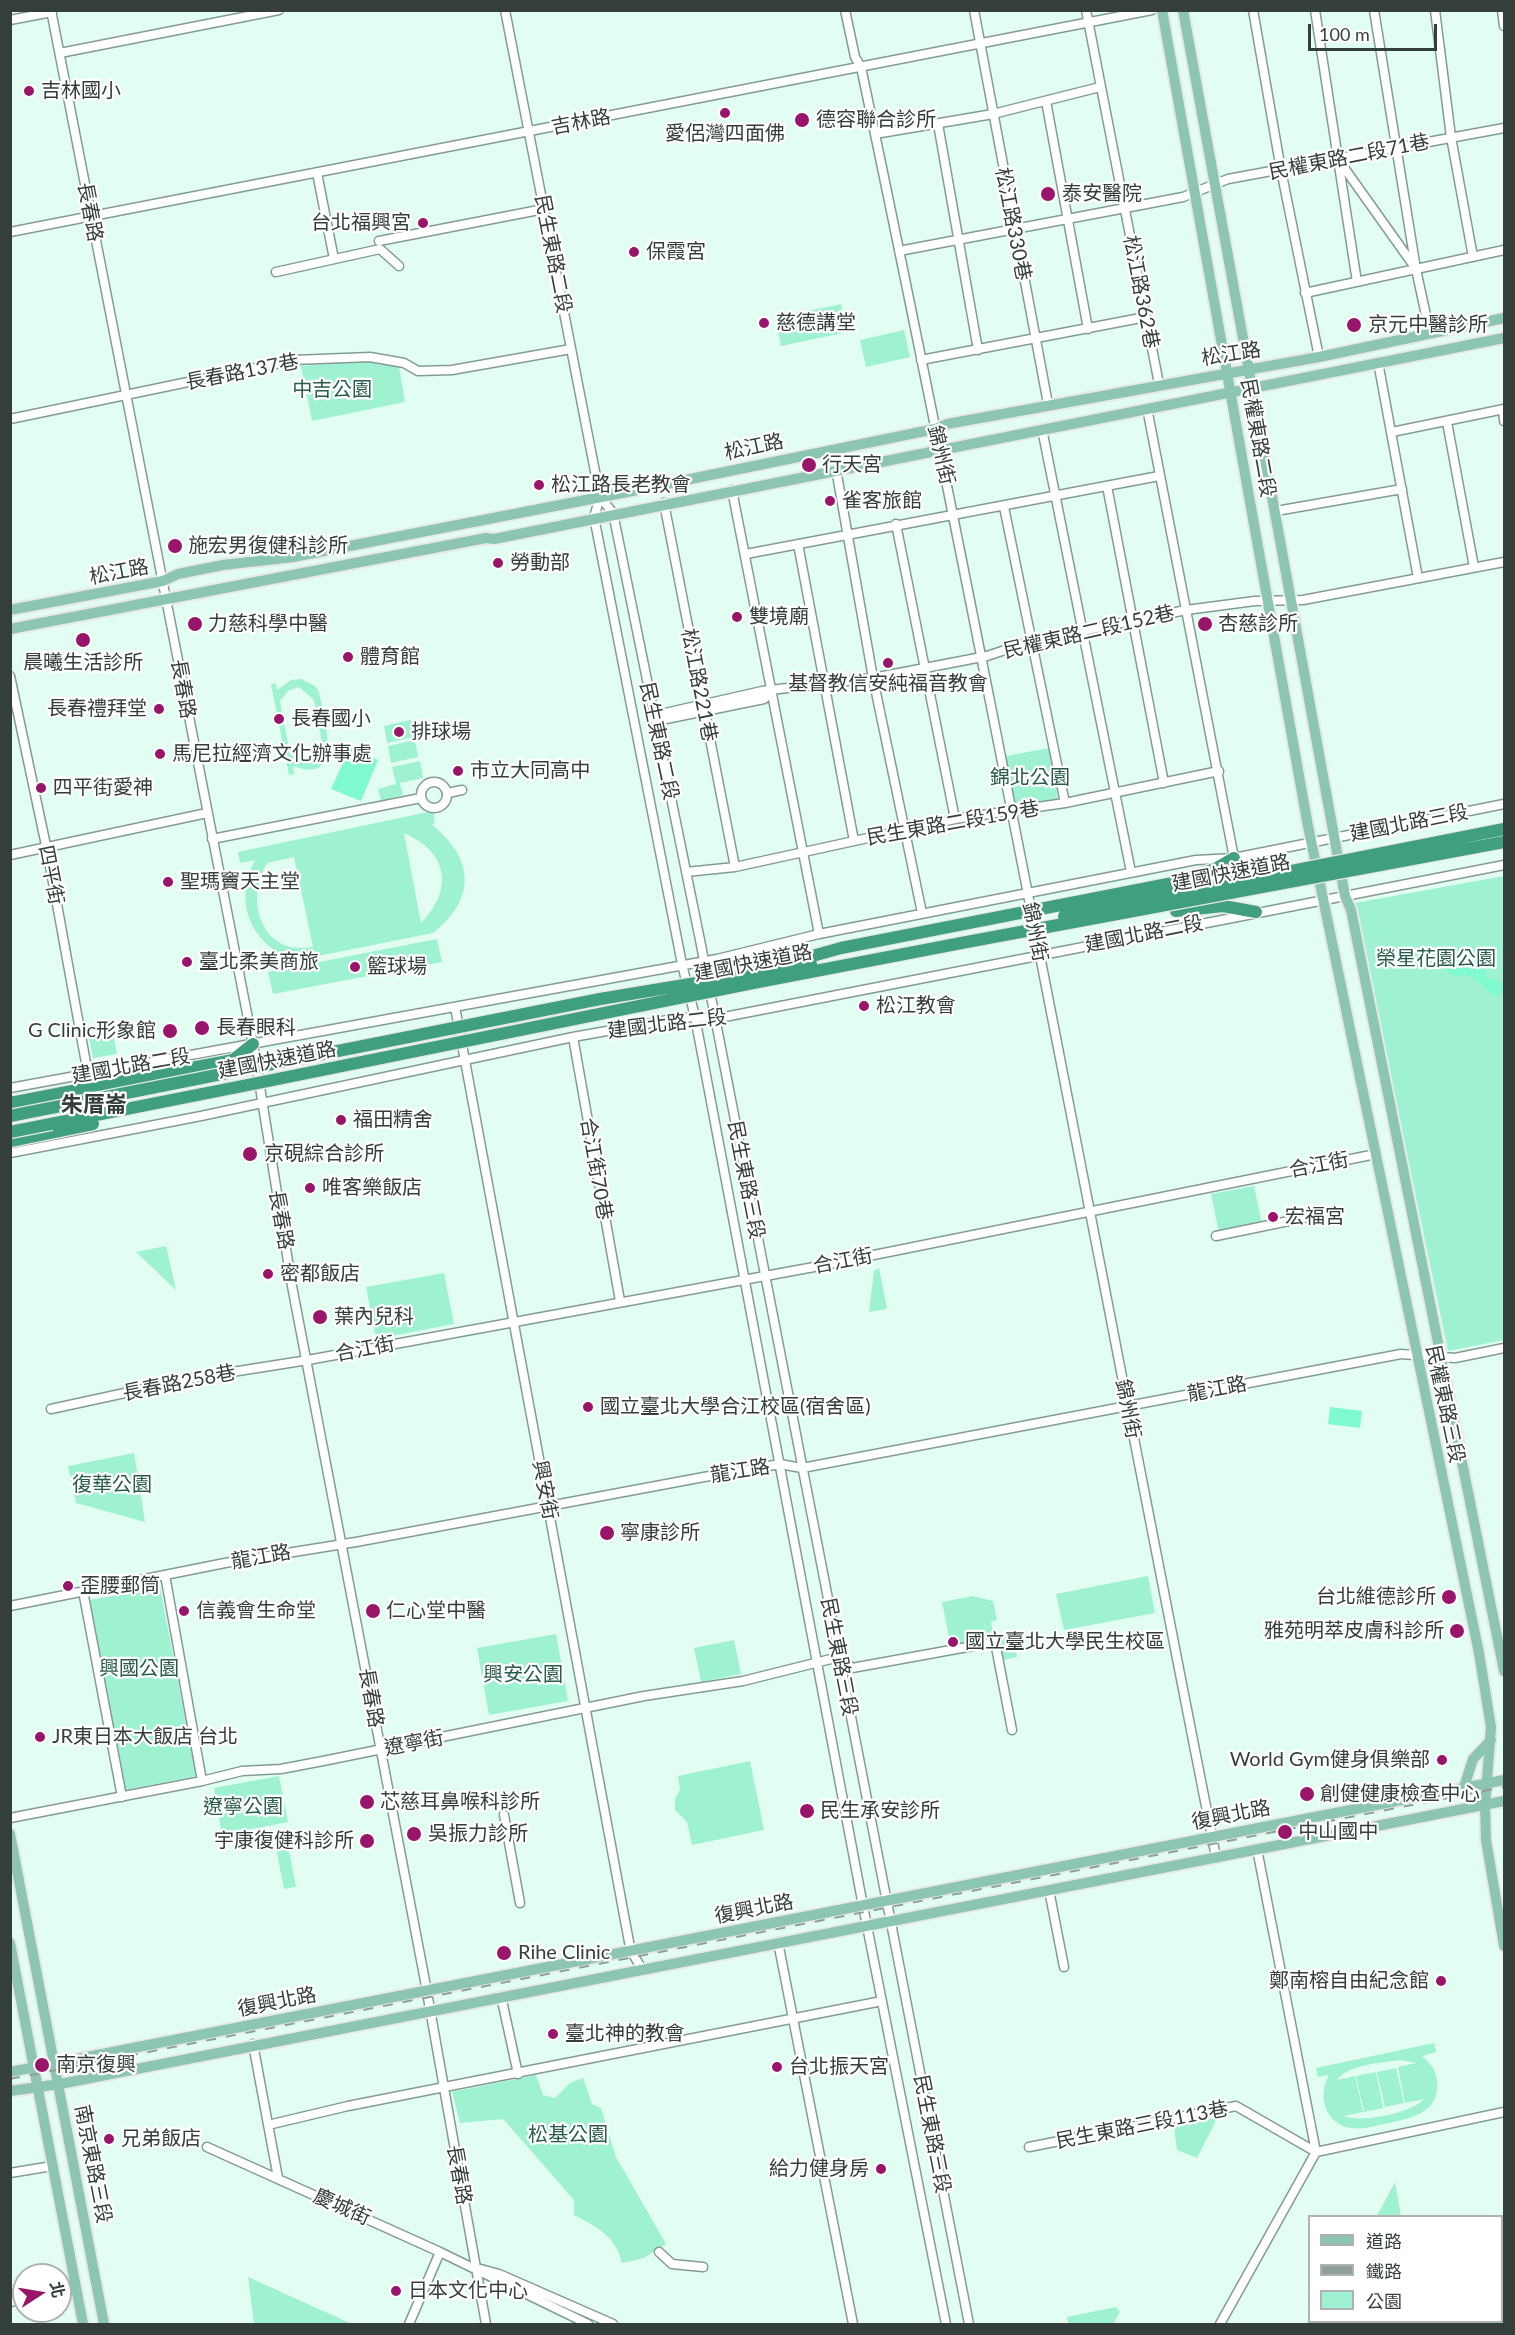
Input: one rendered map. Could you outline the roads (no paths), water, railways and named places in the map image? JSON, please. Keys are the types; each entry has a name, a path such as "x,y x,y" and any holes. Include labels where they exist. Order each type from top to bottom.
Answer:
{"highway":[{"name":"建國快速道路","path":"10,1132 307,1075 839,960 1504,829"},
{"name":"建國快速道路","path":"10,1116 542,1011 748,979 1504,842"},
{"path":"748,979 841,948 1173,884 1215,869 1234,858"},
{"path":"748,979 842,972 1176,911 1223,906 1256,912"},
{"path":"10,1103 233,1060 253,1044"},
{"path":"10,1141 264,1090 307,1075"}],"main road":[{"name":"民權東路二段","path":"1162,10 1306,815 1319,872"},
{"name":"民權東路二段","path":"1183,10 1340,868"},
{"name":"松江路","path":"10,610 163,581 178,574 256,559 293,557 600,497 1048,404 1227,371 1249,370 1319,357 1504,318"},
{"name":"松江路","path":"10,629 149,605 167,599 494,538 1504,338"},
{"name":"民權東路三段","path":"1340,868 1345,896 1351,910 1440,1357 1446,1374 1504,1671"},
{"name":"民權東路三段","path":"1319,872 1407,1311 1479,1653 1491,1740 1485,1806 1488,1861 1504,1946"},
{"path":"1464,1787 1473,1758 1491,1740"},
{"name":"復興北路","path":"10,2072 1504,1780"},
{"name":"復興北路","path":"10,2091 60,2084 253,2044 1504,1801"},
{"name":"南京東路三段","path":"10,1834 56,2063 104,2325"},
{"name":"南京東路三段","path":"10,1943 83,2325"}],"street":[{"path":"60,53 279,10"},
{"name":"民生東路二段","path":"505,10 600,497 594,517 689,993"},
{"name":"錦州街","path":"845,10 855,57 861,68 935,429 941,448 1010,812 1216,1857"},
{"name":"松江路330巷","path":"974,10 1048,404"},
{"name":"松江路362巷","path":"1086,10 1159,384"},
{"name":"吉林路","path":"10,232 1152,10"},
{"path":"1253,10 1281,170 1319,357"},
{"path":"1315,10 1357,282"},
{"path":"1374,10 1416,269 1430,333"},
{"path":"1435,10 1451,137 1473,257"},
{"path":"1502,10 1504,26"},
{"path":"10,20 51,11"},
{"name":"長春路","path":"51,11 253,1044 292,1286 343,1544 486,2325"},
{"path":"875,134 993,114 1100,87"},
{"path":"1046,101 1088,329"},
{"path":"938,123 978,351"},
{"name":"民權東路二段71巷","path":"899,251 1015,231 1195,192 1215,184 1281,170 1504,128"},
{"path":"1339,159 1381,223 1416,269"},
{"path":"317,173 334,259"},
{"path":"379,241 544,209"},
{"path":"276,272 380,249 399,266"},
{"path":"1305,293 1504,250"},
{"path":"921,360 978,351 1036,336 1088,329 1146,317"},
{"name":"長春路137巷","path":"10,419 294,360 370,357 404,363 418,371 452,370 571,349"},
{"path":"1378,362 1418,578"},
{"path":"1147,408 1234,858"},
{"path":"1392,432 1504,409 1504,421"},
{"path":"1447,422 1474,567"},
{"path":"1042,429 1117,792 1131,872"},
{"path":"836,469 873,678 922,914"},
{"path":"746,554 1159,476"},
{"path":"1107,486 1164,783"},
{"path":"1276,511 1402,489"},
{"path":"732,490 819,934"},
{"path":"600,497 614,513"},
{"name":"松江路221巷","path":"664,503 735,867"},
{"path":"1004,507 1065,803"},
{"name":"民生東路二段","path":"614,513 709,989"},
{"path":"896,524 955,819"},
{"path":"798,544 822,683 854,841"},
{"name":"民權東路二段152巷","path":"654,719 665,713 704,708 762,691 772,692 822,683 873,678 926,668 981,656 1032,640 1186,610 1269,600 1290,600 1504,562"},
{"name":"四平街","path":"10,676 46,847 88,1074"},
{"name":"民生東路二段159巷","path":"686,872 735,867 955,819 1065,803 1219,771"},
{"path":"437,782 447,788 449,798 443,806 432,808 422,803 421,798 420,794 426,784 437,782"},
{"path":"448,793 462,790"},
{"path":"212,839 421,798"},
{"name":"建國北路三段","path":"1313,842 1504,804"},
{"path":"10,855 207,813"},
{"name":"建國北路二段","path":"10,1088 454,1008 704,960 819,934 1131,872 1196,860 1234,858 1313,842"},
{"path":"1325,899 1504,865"},
{"name":"建國北路二段","path":"10,1153 573,1037 696,1017 714,1019 1325,899"},
{"name":"民生東路三段","path":"709,989 969,2325"},
{"name":"民生東路三段","path":"689,993 696,1017 863,1906 946,2325"},
{"name":"興安街","path":"454,1008 631,1951 642,1968"},
{"name":"合江街70巷","path":"573,1037 620,1301"},
{"name":"合江街","path":"308,1360 764,1276 1376,1154"},
{"path":"1216,1236 1318,1215"},
{"name":"龍江路","path":"10,1606 165,1575 780,1464 802,1468 1401,1354 1455,1358 1504,1348"},
{"name":"長春路258巷","path":"51,1409 194,1378 308,1360"},
{"path":"165,1575 202,1781"},
{"path":"83,1591 123,1797"},
{"path":"839,1657 852,1668 995,1642 1012,1730"},
{"name":"遼寧街","path":"10,1818 202,1781 242,1771 281,1768 585,1710 644,1696 743,1681 839,1657"},
{"path":"504,1815 520,1903"},
{"path":"1220,2325 1316,2152 1257,1849"},
{"path":"1049,1890 1064,1967"},
{"path":"778,1942 853,2325"},
{"path":"501,1996 519,2074"},
{"path":"268,2125 882,2001"},
{"path":"253,2044 278,2178"},
{"name":"民生東路三段113巷","path":"1029,2147 1236,2106 1316,2152"},
{"path":"1316,2152 1504,2112"},
{"name":"慶城街","path":"207,2147 440,2252 588,2325"},
{"path":"10,2173 52,2166"},
{"path":"409,2325 440,2252"},
{"path":"659,2252 672,2264 703,2267"},
{"name":"慶城街","path":"476,2269 499,2274 613,2325"},
{"path":"72,2290 76,2289"}],"railway":[{"path":"10,2079 1504,1787"}],"place":[{"name":"吉林國小","path":"29,91"},
{"name":"愛侶灣四面佛","path":"725,113"},
{"name":"德容聯合診所","path":"802,120"},
{"name":"泰安醫院","path":"1048,194"},
{"name":"台北福興宮","path":"423,223"},
{"name":"保霞宮","path":"634,252"},
{"name":"慈德講堂","path":"764,323"},
{"name":"京元中醫診所","path":"1354,325"},
{"name":"行天宮","path":"809,465"},
{"name":"松江路長老教會","path":"539,485"},
{"name":"雀客旅館","path":"830,501"},
{"name":"施宏男復健科診所","path":"175,546"},
{"name":"勞動部","path":"498,563"},
{"name":"雙境廟","path":"737,617"},
{"name":"力慈科學中醫","path":"195,624"},
{"name":"杏慈診所","path":"1205,624"},
{"name":"晨曦生活診所","path":"83,640"},
{"name":"體育館","path":"348,657"},
{"name":"基督教信安純福音教會","path":"888,663"},
{"name":"長春禮拜堂","path":"159,709"},
{"name":"長春國小","path":"279,719"},
{"name":"排球場","path":"399,732"},
{"name":"馬尼拉經濟文化辦事處","path":"160,754"},
{"name":"市立大同高中","path":"458,771"},
{"name":"四平街愛神","path":"41,788"},
{"name":"聖瑪竇天主堂","path":"168,882"},
{"name":"臺北柔美商旅","path":"187,962"},
{"name":"籃球場","path":"355,967"},
{"name":"松江教會","path":"864,1006"},
{"name":"長春眼科","path":"202,1028"},
{"name":"G Clinic形象館","path":"170,1031"},
{"name":"福田精舍","path":"341,1120"},
{"name":"京硯綜合診所","path":"250,1154"},
{"name":"唯客樂飯店","path":"310,1188"},
{"name":"宏福宮","path":"1273,1217"},
{"name":"密都飯店","path":"268,1274"},
{"name":"葉內兒科","path":"320,1317"},
{"name":"國立臺北大學合江校區(宿舍區)","path":"588,1407"},
{"name":"寧康診所","path":"607,1533"},
{"name":"歪腰郵筒","path":"68,1586"},
{"name":"台北維德診所","path":"1449,1597"},
{"name":"信義會生命堂","path":"184,1611"},
{"name":"仁心堂中醫","path":"373,1611"},
{"name":"雅苑明萃皮膚科診所","path":"1457,1631"},
{"name":"國立臺北大學民生校區","path":"953,1642"},
{"name":"JR東日本大飯店 台北","path":"40,1737"},
{"name":"World Gym健身俱樂部","path":"1442,1760"},
{"name":"創健健康檢查中心","path":"1307,1794"},
{"name":"芯慈耳鼻喉科診所","path":"367,1802"},
{"name":"民生承安診所","path":"807,1811"},
{"name":"中山國中","path":"1285,1832"},
{"name":"吳振力診所","path":"414,1834"},
{"name":"宇康復健科診所","path":"367,1841"},
{"name":"Rihe Clinic","path":"504,1953"},
{"name":"鄭南榕自由紀念館","path":"1441,1981"},
{"name":"臺北神的教會","path":"553,2034"},
{"name":"南京復興","path":"42,2065"},
{"name":"台北振天宮","path":"777,2067"},
{"name":"兄弟飯店","path":"109,2139"},
{"name":"給力健身房","path":"881,2169"},
{"name":"日本文化中心","path":"396,2291"}],"district":[{"name":"朱厝崙","path":"94,1105"}],"park label":[{"name":"中吉公園","path":"332,390"},
{"name":"錦北公園","path":"1030,778"},
{"name":"榮星花園公園","path":"1436,959"},
{"name":"復華公園","path":"112,1485"},
{"name":"興國公園","path":"139,1669"},
{"name":"興安公園","path":"523,1675"},
{"name":"遼寧公園","path":"243,1807"},
{"name":"松基公園","path":"568,2135"}]}
